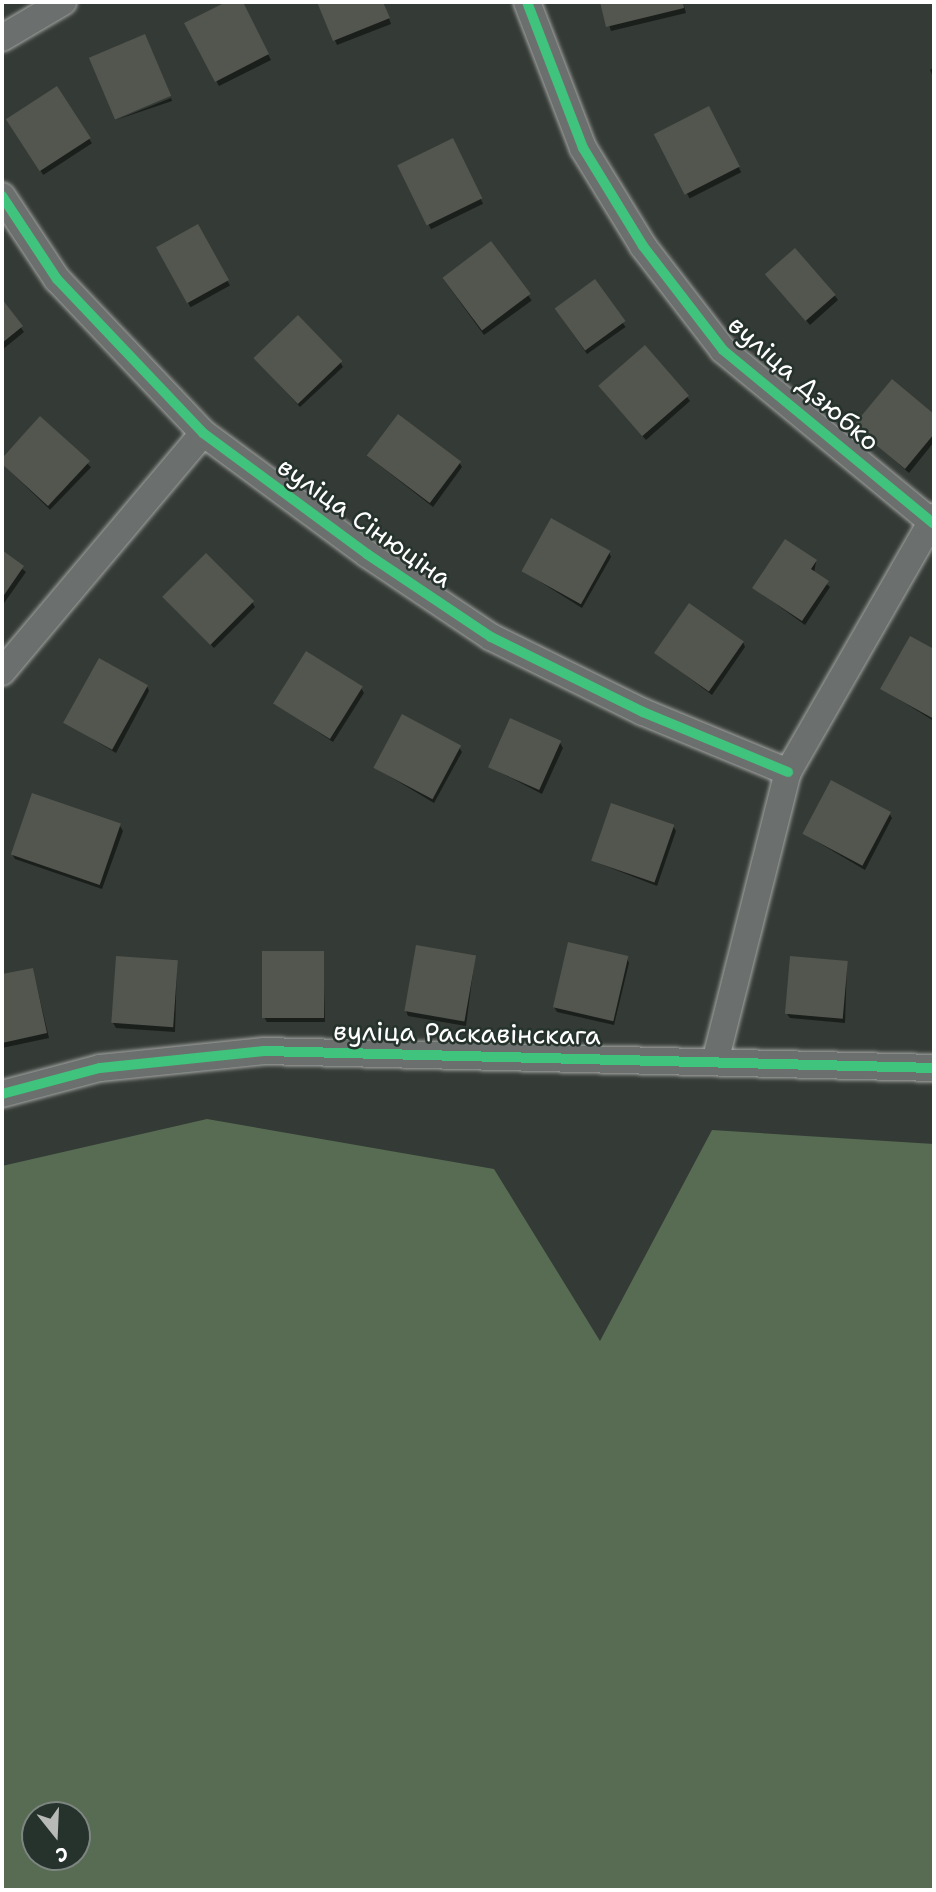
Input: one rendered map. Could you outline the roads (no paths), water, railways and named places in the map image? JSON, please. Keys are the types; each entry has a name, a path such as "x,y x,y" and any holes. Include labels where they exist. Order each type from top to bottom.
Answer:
{"street":[{"path":"2,38 64,2"},
{"name":"вуліца Дзюбко","path":"527,2 583,148 643,246 723,350 933,521"},
{"name":"вуліца Сінюціна","path":"2,196 57,279 203,433 491,638 643,712 788,772"},
{"path":"2,672 203,433"},
{"path":"715,1062 788,772 933,521"},
{"name":"вуліца Раскавінскага","path":"2,1094 100,1068 264,1051 934,1068"}]}
